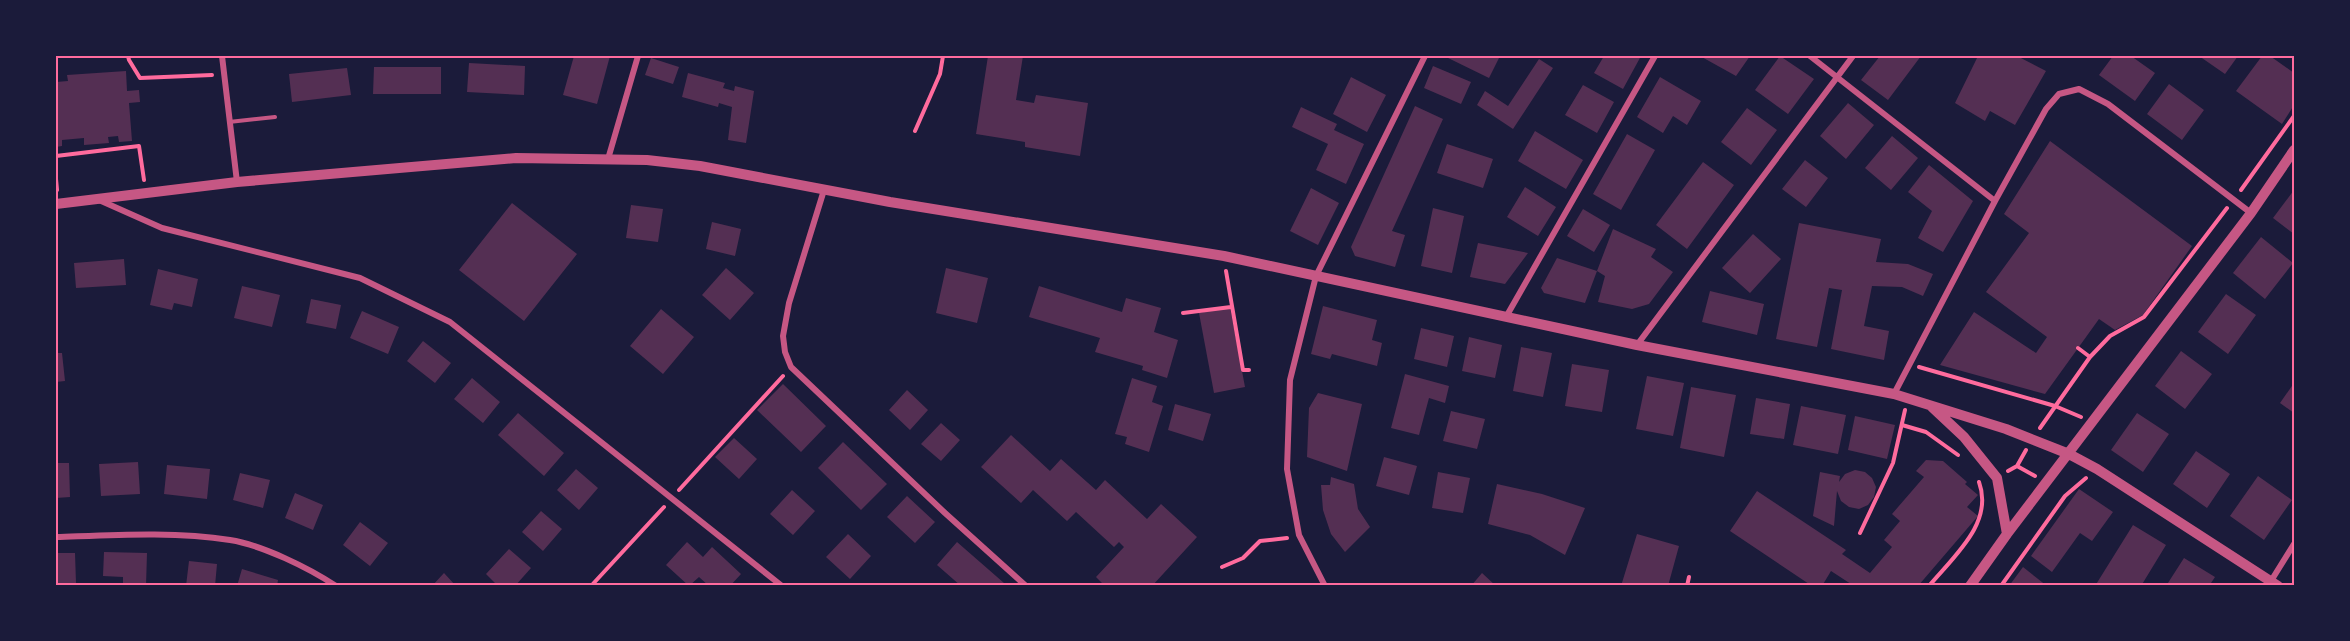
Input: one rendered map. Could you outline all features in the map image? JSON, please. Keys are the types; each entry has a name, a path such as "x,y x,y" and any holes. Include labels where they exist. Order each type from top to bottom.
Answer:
{"street":[{"path":"222,56 237,182"},
{"path":"608,159 638,56"},
{"path":"1325,585 1299,535 1287,469 1290,380 1316,276 1425,56"},
{"path":"1505,317 1655,56"},
{"path":"1810,56 1995,201"},
{"path":"1637,345 1853,56"},
{"path":"1894,394 1995,201 2046,109 2060,94 2079,89 2108,104 2251,213"},
{"path":"1970,585 2251,213 2295,150"},
{"path":"56,204 237,182 516,158 647,160 700,166 890,202 1224,256 1637,345 1894,394 2006,429 2068,454 2097,469 2274,583 2295,544"},
{"path":"824,190 789,303 783,336 785,352 791,367 945,513 1026,585"},
{"path":"96,198 162,228 360,278 450,322 782,585"},
{"path":"1931,405 1964,437 1997,478 2007,534"},
{"path":"56,537 180,535 232,540 280,556 336,585"}],"lane":[{"path":"229,122 275,117"}],"path":[{"path":"128,56 140,78 224,74"},
{"path":"915,131 940,74 943,56"},
{"path":"2032,439 2090,357 2110,336 2144,317 2295,116"},
{"path":"56,156 139,146 146,193"},
{"path":"1224,256 1243,370 1249,370"},
{"path":"1183,313 1232,306"},
{"path":"2078,348 2090,357"},
{"path":"1908,364 2055,406 2093,422"},
{"path":"591,585 791,367"},
{"path":"1860,533 1893,463 1908,398"},
{"path":"1902,425 1926,432 1965,460"},
{"path":"2001,585 2065,496 2097,469"},
{"path":"1929,585 1978,525 1983,508 1980,484 1975,476"},
{"path":"1222,567 1243,558 1260,541 1281,540 1299,535"},
{"path":"1687,585 1689,578"}],"building":[{"path":"574,56 610,56 597,104 563,95"},
{"path":"988,56 1023,56 1016,100 1034,103 1036,95 1088,103 1080,156 1025,147 1025,142 976,134"},
{"path":"1444,56 1500,56 1489,78"},
{"path":"1604,56 1641,56 1623,89 1594,73"},
{"path":"1700,56 1750,56 1736,76"},
{"path":"1780,56 1814,79 1788,114 1755,90"},
{"path":"1880,56 1921,56 1888,100 1861,80"},
{"path":"1978,56 2017,56 2046,71 2015,125 1990,111 1985,121 1955,103"},
{"path":"2113,56 2131,56 2155,73 2135,101 2099,75"},
{"path":"2199,56 2238,56 2225,74"},
{"path":"2262,56 2270,56 2294,73 2294,105 2282,124 2236,91"},
{"path":"651,58 679,67 673,84 645,75"},
{"path":"1539,59 1553,68 1513,129 1477,105 1485,91 1508,106"},
{"path":"469,63 525,66 524,95 467,92"},
{"path":"1433,66 1471,82 1461,104 1424,88"},
{"path":"374,67 441,67 441,94 373,94"},
{"path":"347,68 351,95 292,102 289,74"},
{"path":"126,71 127,91 139,90 140,102 129,103 132,141 119,142 118,136 108,137 109,143 84,145 84,138 62,140 62,146 56,147 56,82 68,81 67,75"},
{"path":"688,73 725,83 723,88 734,91 735,86 754,91 746,143 728,140 732,107 719,103 718,107 682,97"},
{"path":"1351,77 1386,95 1367,132 1333,114"},
{"path":"1660,77 1701,101 1687,125 1673,116 1663,133 1637,117"},
{"path":"2169,84 2204,110 2182,140 2147,114"},
{"path":"1583,85 1614,102 1597,133 1565,115"},
{"path":"1848,103 1874,125 1846,159 1820,136"},
{"path":"1415,106 1443,119 1392,231 1405,235 1395,267 1355,256 1351,247"},
{"path":"1301,107 1337,124 1334,130 1364,144 1346,184 1316,170 1328,144 1292,127"},
{"path":"1747,108 1777,130 1751,165 1721,142"},
{"path":"1535,131 1583,160 1566,189 1518,161"},
{"path":"1627,134 1655,150 1621,210 1593,194"},
{"path":"1892,136 1918,158 1891,190 1865,168"},
{"path":"2050,141 2192,246 2143,315 2115,330 2099,319 2045,394 1940,365 1974,312 2036,353 2047,337 1986,292 2029,233 2004,214"},
{"path":"1447,144 1493,159 1483,188 1437,173"},
{"path":"1805,160 1828,178 1806,207 1782,189"},
{"path":"1703,162 1734,185 1687,249 1656,225"},
{"path":"1929,165 1973,201 1943,252 1918,238 1932,211 1908,192"},
{"path":"1525,187 1556,207 1538,236 1507,217"},
{"path":"1311,188 1339,203 1318,245 1290,231"},
{"path":"2294,190 2294,234 2273,218"},
{"path":"512,203 577,254 524,321 459,270"},
{"path":"631,205 663,209 658,242 626,238"},
{"path":"1433,208 1464,216 1452,273 1421,266"},
{"path":"1583,209 1610,225 1594,252 1567,236"},
{"path":"712,222 741,229 735,256 706,249"},
{"path":"1799,223 1881,239 1876,262 1908,264 1933,274 1923,296 1902,287 1872,286 1864,326 1889,331 1884,360 1831,349 1842,290 1829,288 1817,347 1776,339"},
{"path":"1613,229 1656,249 1651,257 1673,272 1649,304 1632,309 1598,302 1605,276 1597,271"},
{"path":"1753,234 1781,259 1750,293 1722,268"},
{"path":"2261,237 2293,263 2265,299 2233,273"},
{"path":"1478,243 1528,253 1505,284 1470,277"},
{"path":"1557,258 1597,271 1585,303 1544,293 1541,288"},
{"path":"124,259 126,285 76,288 74,263"},
{"path":"726,268 754,293 730,320 702,295"},
{"path":"946,268 988,278 977,323 936,313"},
{"path":"158,269 198,279 192,307 174,303 172,310 150,305"},
{"path":"242,286 280,295 272,327 234,318"},
{"path":"1039,286 1122,312 1126,298 1161,308 1154,332 1178,340 1167,378 1142,370 1143,366 1095,352 1100,338 1029,317"},
{"path":"1710,291 1764,304 1757,335 1702,322"},
{"path":"2226,294 2256,315 2228,354 2198,332"},
{"path":"311,299 341,305 336,329 306,323"},
{"path":"1323,306 1377,320 1372,340 1382,343 1377,366 1332,354 1330,359 1311,354"},
{"path":"1230,307 1245,387 1214,393 1199,313"},
{"path":"661,309 694,337 663,374 630,346"},
{"path":"362,311 399,327 388,354 350,338"},
{"path":"1421,328 1454,336 1447,367 1414,359"},
{"path":"1469,337 1502,345 1495,378 1462,371"},
{"path":"423,341 451,363 435,383 407,361"},
{"path":"1521,347 1552,353 1543,397 1513,391"},
{"path":"2181,351 2212,374 2185,409 2155,386"},
{"path":"56,353 62,353 65,381 56,382"},
{"path":"1572,364 1609,370 1602,412 1565,406"},
{"path":"1405,374 1449,386 1445,403 1429,398 1419,435 1391,428"},
{"path":"1647,376 1684,383 1673,436 1636,429"},
{"path":"472,378 500,402 483,423 454,399"},
{"path":"1132,378 1157,386 1152,402 1163,406 1149,452 1125,444 1127,437 1115,434"},
{"path":"2294,383 2294,413 2280,403"},
{"path":"783,384 826,426 801,452 757,410"},
{"path":"1691,387 1736,395 1724,457 1680,448"},
{"path":"907,390 928,410 910,430 889,410"},
{"path":"1318,393 1362,404 1347,471 1307,457 1309,408"},
{"path":"1756,398 1790,404 1784,439 1750,434"},
{"path":"1175,404 1211,414 1203,441 1168,430"},
{"path":"1801,406 1846,415 1838,454 1793,445"},
{"path":"1451,411 1485,419 1477,449 1443,441"},
{"path":"518,413 564,453 544,476 498,435"},
{"path":"2137,413 2169,434 2143,472 2111,450"},
{"path":"1855,416 1895,425 1887,459 1848,450"},
{"path":"941,423 960,440 941,461 921,444"},
{"path":"1011,435 1050,471 1061,459 1096,490 1105,480 1147,519 1161,504 1197,537 1152,586 1105,586 1096,577 1124,547 1119,542 1114,547 1076,512 1067,521 1033,490 1021,503 981,467"},
{"path":"734,438 757,459 739,479 715,457"},
{"path":"843,442 887,484 861,510 818,468"},
{"path":"2196,451 2230,474 2207,508 2173,484"},
{"path":"1384,457 1417,466 1409,495 1376,486"},
{"path":"1926,460 1943,461 1967,482 1965,484 1978,495 1967,507 1978,516 1918,586 1854,586 1831,571 1822,586 1812,586 1730,531 1757,491 1846,550 1842,554 1870,573 1892,547 1884,540 1900,521 1892,514 1924,477 1916,471"},
{"path":"138,462 140,494 101,496 99,464"},
{"path":"56,463 69,463 70,497 56,498"},
{"path":"167,465 210,469 207,499 164,494"},
{"path":"576,469 598,488 579,510 557,490"},
{"path":"1855,470 1865,472 1872,478 1876,487 1874,497 1868,505 1859,509 1849,507 1841,501 1837,491 1834,526 1813,516 1820,472 1840,476 1839,482 1845,474"},
{"path":"1438,472 1470,478 1463,513 1432,508"},
{"path":"240,473 270,480 263,508 233,500"},
{"path":"2258,476 2292,500 2264,540 2230,516"},
{"path":"1331,477 1354,484 1358,509 1370,527 1345,552 1331,534 1323,510 1321,485 1330,485"},
{"path":"1497,484 1542,494 1585,508 1565,555 1530,535 1488,524"},
{"path":"2079,489 2113,512 2092,541 2080,533 2052,572 2031,556"},
{"path":"792,490 815,511 793,535 770,514"},
{"path":"295,493 323,505 313,530 285,518"},
{"path":"907,496 935,522 915,543 887,517"},
{"path":"541,511 562,529 543,551 522,532"},
{"path":"360,522 388,543 370,566 343,545"},
{"path":"2133,525 2166,545 2141,586 2095,586"},
{"path":"848,534 871,556 850,579 826,557"},
{"path":"1637,534 1679,546 1668,586 1621,586"},
{"path":"687,542 703,557 712,547 741,574 730,586 709,586 699,577 689,586 666,565"},
{"path":"957,542 1004,583 1002,586 961,586 937,565"},
{"path":"509,549 531,568 515,586 498,586 486,574"},
{"path":"104,552 147,553 146,586 123,586 123,577 103,576"},
{"path":"56,553 75,553 76,583 56,584"},
{"path":"2184,558 2215,577 2209,586 2166,586"},
{"path":"189,561 217,564 215,586 186,586"},
{"path":"2023,567 2047,586 2009,586"},
{"path":"242,569 278,580 277,586 237,586"},
{"path":"444,573 456,586 432,586"},
{"path":"1482,573 1496,586 1471,586"}]}
